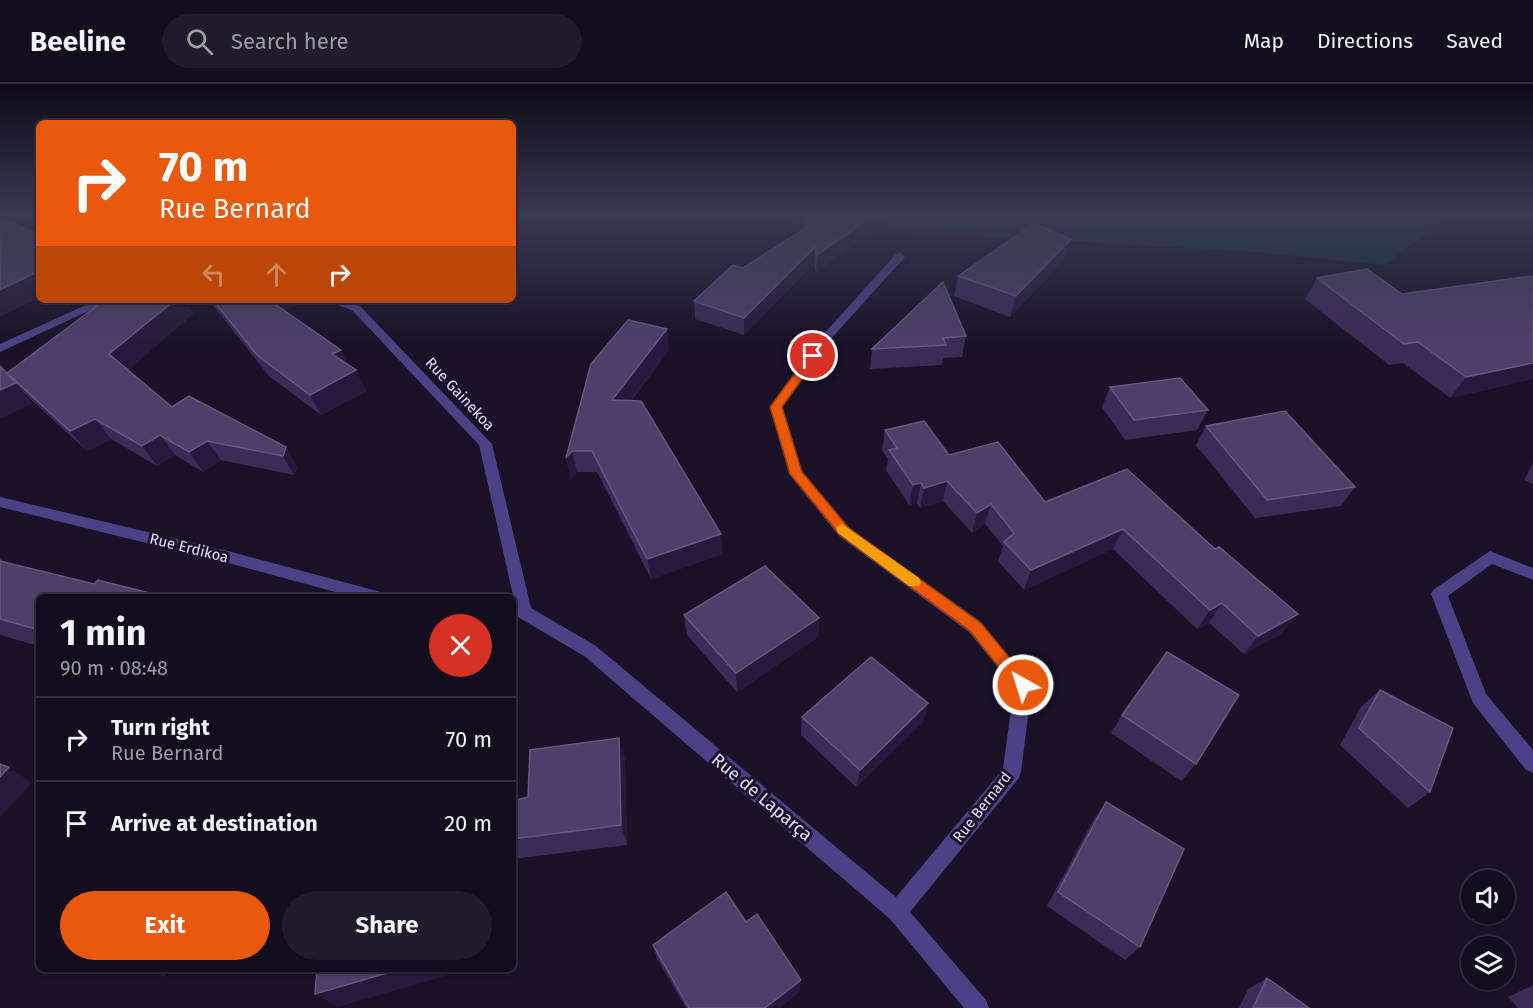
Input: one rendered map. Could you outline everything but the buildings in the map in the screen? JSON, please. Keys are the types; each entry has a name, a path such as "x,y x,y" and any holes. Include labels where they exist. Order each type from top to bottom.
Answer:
{"street":[{"name":"Rue Bernard","path":"897,912 1012,772 1023,685 975,627 844,532 796,474 776,407 825,339 898,258"},
{"path":"0,348 99,303"},
{"name":"Rue Gainekoa","path":"336,303 356,308 485,444 514,594"},
{"name":"Rue Erdikoa","path":"0,502 228,557 366,594"},
{"path":"1533,574 1490,557 1438,594 1479,698 1533,765"},
{"name":"Rue de Laparça","path":"518,612 590,651 897,912 978,1008"}],"green space":[{"path":"1316,258 1394,258 1385,265"}],"slow traffic":[{"path":"842,529 914,582"}],"route":[{"path":"813,356 776,407 796,474 844,532 975,627 1023,685"}]}
